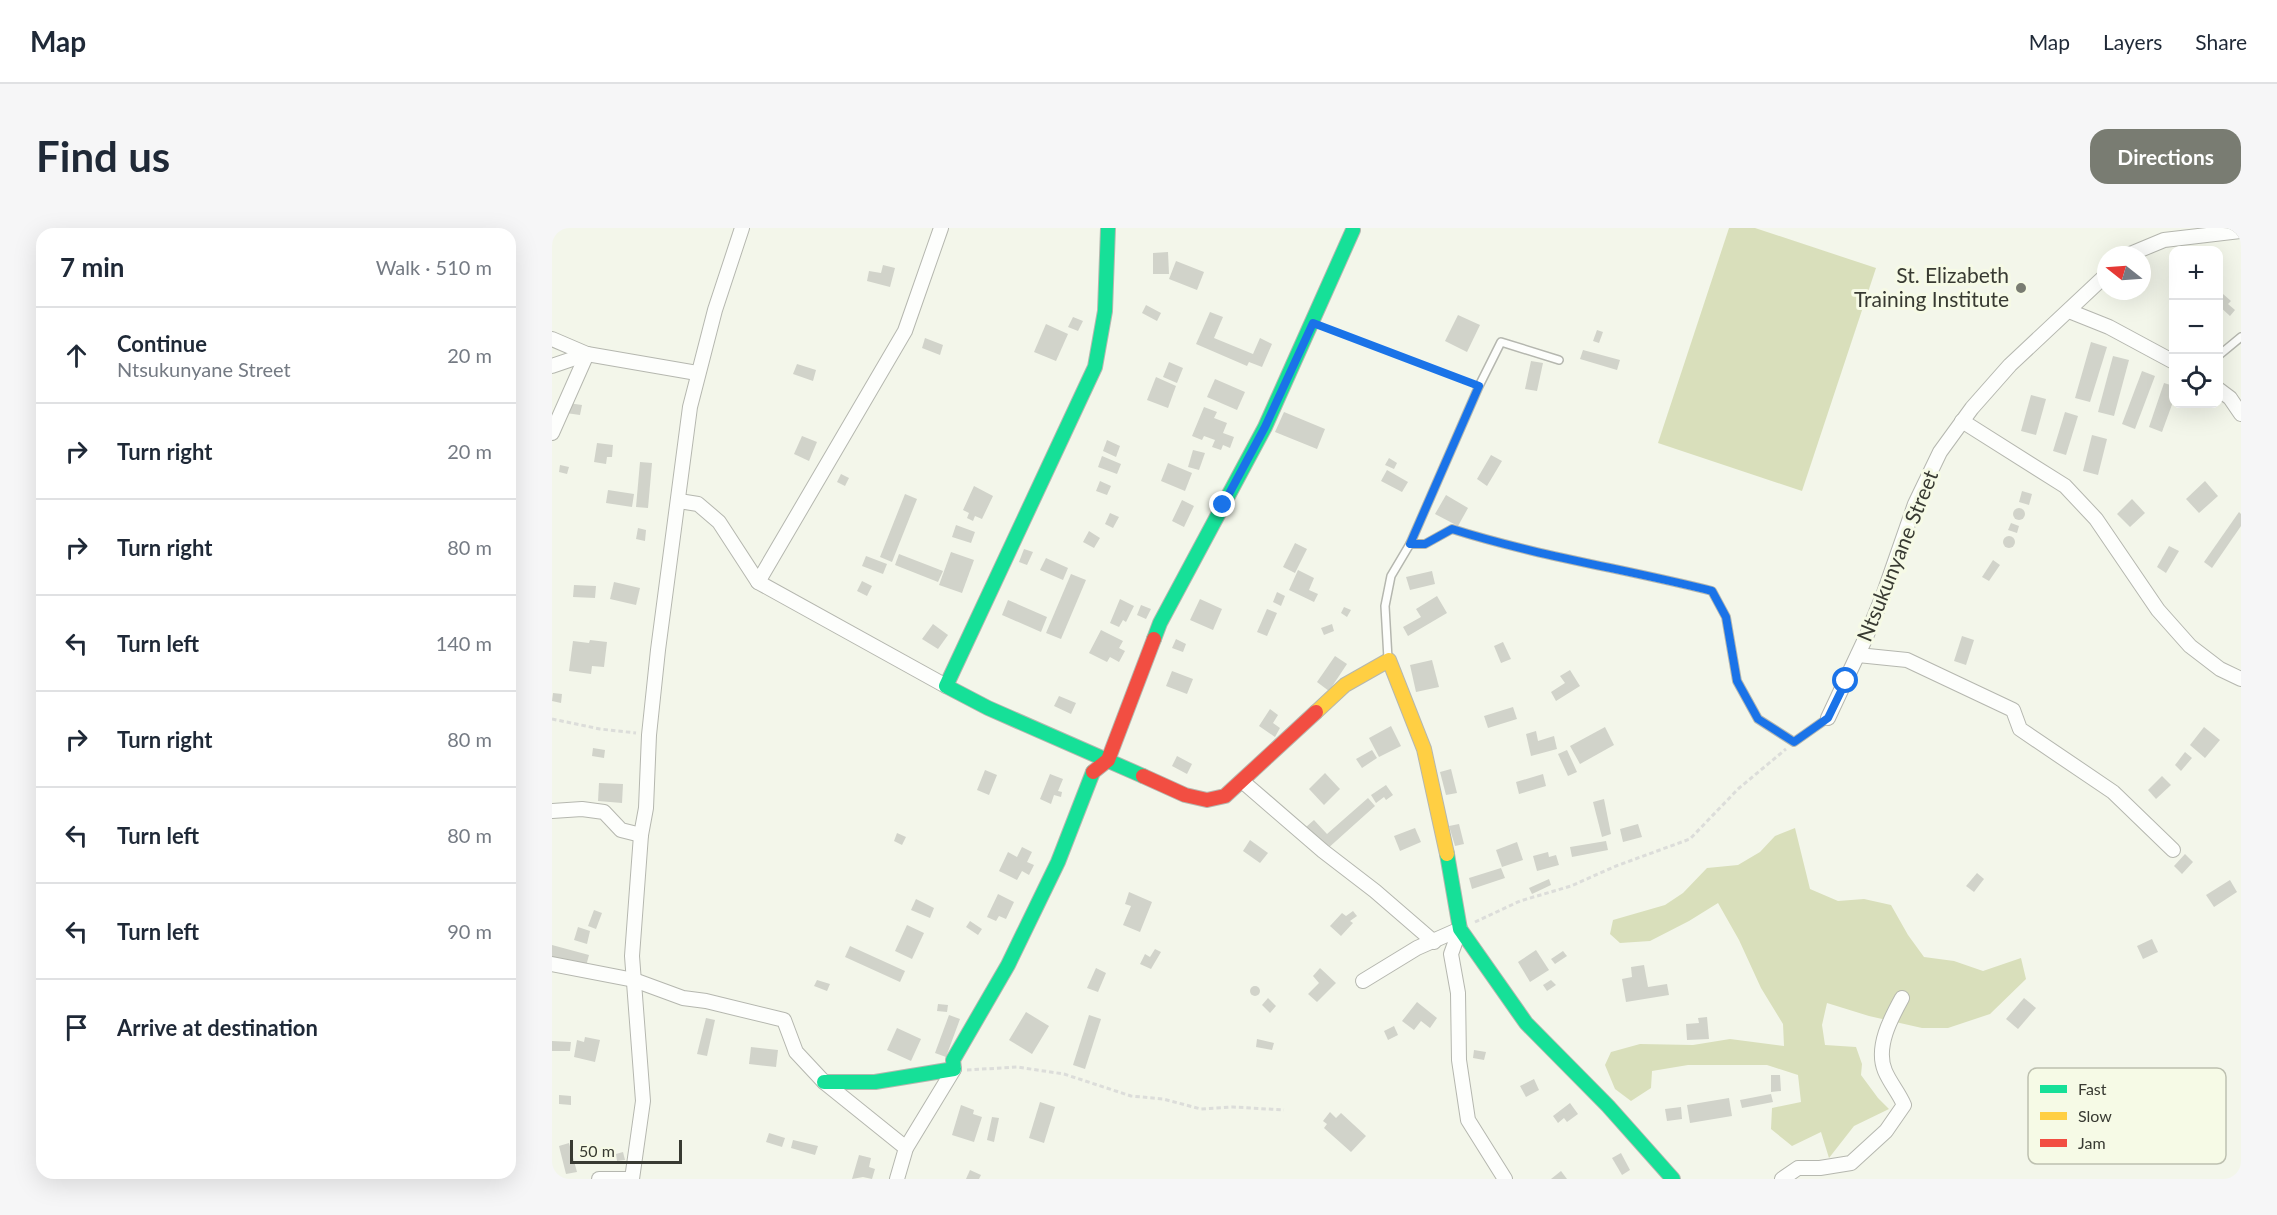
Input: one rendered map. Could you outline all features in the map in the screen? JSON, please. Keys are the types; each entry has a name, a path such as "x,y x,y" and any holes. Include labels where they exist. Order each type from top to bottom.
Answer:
{"street":[{"path":"599,1179 632,1179 643,1101 632,956 658,650 680,501 690,407 715,310 742,228"},
{"path":"758,582 905,331 941,228"},
{"path":"946,686 1095,367 1105,311 1108,228"},
{"path":"897,1179 906,1148 954,1069 953,1060 1008,965 1058,862 1093,771 1108,760 1160,623 1265,427 1353,230"},
{"path":"2150,246 2164,240 2241,231"},
{"name":"Ntsukunyane Street","path":"1828,718 1858,655 1884,593 1915,504 1940,452 1962,421 2010,364 2097,284"},
{"path":"2069,311 2109,327 2169,359"},
{"path":"552,339 586,354 698,373"},
{"path":"552,366 586,354"},
{"path":"552,433 586,354"},
{"path":"2223,393 2230,398 2241,414"},
{"path":"1962,421 2065,486 2096,519 2158,610 2190,646 2220,669 2241,679"},
{"path":"680,501 698,504 719,522 758,582 988,708 1185,795 1208,800 1225,796 1345,685 1389,660 1424,749 1440,816 1460,929 1526,1023 1608,1106 1673,1179"},
{"path":"1858,655 1907,660 2013,710 2020,729 2113,792 2173,850"},
{"path":"1242,781 1323,851 1376,891 1434,942"},
{"path":"552,811 582,809 604,812 621,830 641,835"},
{"path":"1363,981 1417,948 1460,929"},
{"path":"1460,929 1450,954 1458,993 1459,1060 1468,1120 1505,1179"},
{"path":"552,964 634,980 683,998 784,1020 796,1052 824,1082 906,1148"},
{"path":"1782,1179 1798,1168 1820,1168 1851,1163 1886,1131 1904,1105 1885,1071 1882,1054 1885,1037 1902,998"},
{"path":"824,1082 875,1082 954,1069"}],"lane":[{"path":"2220,354 2241,337"},
{"path":"1389,660 1385,606 1392,576 1410,544 1479,386 1501,342 1559,360"},
{"path":"1410,544 1425,544 1452,529 1503,545 1647,574 1712,591 1726,617 1737,681 1758,719 1794,742 1828,718"}],"path":[{"path":"1313,323 1479,386"},
{"path":"552,719 600,729 649,735"},
{"path":"1460,929 1520,901 1571,886 1690,839 1738,789 1794,742"},
{"path":"954,1069 976,1071 1017,1068 1076,1077 1131,1096 1163,1099 1201,1109 1233,1107 1284,1110"}],"green space":[{"path":"1729,228 1755,228 1876,268 1802,491 1658,443"},
{"path":"1795,828 1810,889 1838,901 1864,899 1891,905 1924,957 1954,961 1983,971 2021,958 2026,979 1990,1014 1948,1028 1922,1028 1869,1016 1827,1003 1822,1025 1825,1045 1856,1047 1862,1064 1861,1075 1889,1109 1854,1126 1829,1158 1821,1132 1792,1146 1771,1129 1772,1108 1801,1102 1798,1075 1767,1065 1688,1065 1652,1071 1651,1088 1631,1101 1615,1089 1605,1065 1611,1052 1640,1044 1693,1045 1730,1039 1784,1046 1783,1024 1761,988 1739,940 1718,903 1650,941 1620,943 1610,934 1613,920 1665,905 1683,893 1707,868 1738,865 1760,852 1775,836"}],"building":[{"path":"1168,252 1169,274 1153,274 1153,253"},
{"path":"1176,261 1204,272 1197,290 1169,279"},
{"path":"883,265 895,268 890,287 867,281 869,271 881,273"},
{"path":"2223,294 2231,301 2228,304 2235,310 2230,316 2223,310"},
{"path":"1146,305 1161,313 1157,321 1142,313"},
{"path":"1210,312 1223,317 1214,338 1253,354 1260,338 1272,344 1262,367 1249,362 1247,366 1196,344"},
{"path":"1458,315 1480,325 1467,352 1445,341"},
{"path":"1073,317 1083,321 1078,331 1068,327"},
{"path":"1046,324 1068,334 1056,361 1034,352"},
{"path":"1597,330 1603,332 1599,343 1593,341"},
{"path":"925,338 943,345 940,355 922,348"},
{"path":"2091,342 2107,347 2090,402 2075,398"},
{"path":"1583,350 1620,360 1617,370 1580,359"},
{"path":"2113,356 2129,360 2114,416 2098,412"},
{"path":"1531,361 1543,363 1537,391 1525,389"},
{"path":"1169,362 1183,368 1177,383 1163,377"},
{"path":"797,364 816,370 813,381 793,374"},
{"path":"2142,371 2155,376 2135,429 2122,424"},
{"path":"1156,377 1176,386 1168,408 1147,400"},
{"path":"1215,379 1245,392 1237,410 1207,397"},
{"path":"2164,383 2169,384 2171,408 2162,432 2149,427"},
{"path":"2031,395 2046,399 2036,435 2021,431"},
{"path":"568,403 582,405 580,415 566,413"},
{"path":"1204,407 1217,412 1214,418 1227,423 1223,433 1234,437 1230,448 1223,445 1221,450 1212,447 1215,440 1204,436 1202,440 1192,436"},
{"path":"1284,412 1325,429 1317,449 1275,432"},
{"path":"2065,412 2078,416 2066,455 2053,451"},
{"path":"2092,435 2107,439 2098,475 2083,471"},
{"path":"802,436 817,442 809,461 794,454"},
{"path":"1107,440 1120,446 1116,457 1103,451"},
{"path":"597,443 613,445 612,457 607,457 606,464 594,462"},
{"path":"1193,450 1205,453 1199,470 1188,467"},
{"path":"1491,455 1502,461 1487,486 1477,479"},
{"path":"1102,456 1121,464 1117,474 1098,467"},
{"path":"1389,458 1397,463 1394,469 1385,465"},
{"path":"640,462 652,463 648,508 636,507"},
{"path":"1168,463 1192,473 1185,491 1161,481"},
{"path":"560,465 569,467 567,474 559,472"},
{"path":"1387,470 1408,482 1402,492 1381,481"},
{"path":"841,474 849,478 845,486 837,482"},
{"path":"1100,481 1111,486 1107,495 1096,491"},
{"path":"2205,481 2218,496 2199,513 2186,499"},
{"path":"974,486 993,496 982,519 975,516 973,521 967,518 969,513 963,510"},
{"path":"608,490 634,494 632,507 606,503"},
{"path":"2022,491 2032,494 2029,505 2019,502"},
{"path":"905,494 917,499 892,562 880,557"},
{"path":"1446,495 1468,508 1458,526 1435,514"},
{"path":"2132,499 2145,513 2130,527 2117,514"},
{"path":"1182,500 1194,506 1184,527 1172,521"},
{"path":"2019,508 2025,514 2019,520 2013,514"},
{"path":"2239,512 2241,526 2212,568 2204,562"},
{"path":"1110,513 1119,517 1113,528 1105,524"},
{"path":"2011,523 2019,526 2017,533 2008,530"},
{"path":"956,525 975,532 971,543 952,537"},
{"path":"638,528 646,530 645,541 636,539"},
{"path":"1089,531 1100,538 1094,548 1083,542"},
{"path":"2011,536 2015,542 2011,548 2007,548 2003,540"},
{"path":"1295,543 1307,549 1295,573 1283,567"},
{"path":"2169,546 2179,551 2166,573 2157,567"},
{"path":"1024,549 1033,552 1027,565 1019,562"},
{"path":"951,552 974,560 962,593 939,585"},
{"path":"899,554 943,571 938,582 895,565"},
{"path":"866,556 887,564 883,574 862,566"},
{"path":"1046,558 1068,568 1063,580 1040,570"},
{"path":"1993,560 2000,565 1989,581 1982,577"},
{"path":"1298,570 1314,578 1309,590 1318,594 1314,602 1289,590"},
{"path":"1432,571 1435,584 1410,590 1406,577"},
{"path":"1071,574 1086,580 1061,639 1046,633"},
{"path":"862,581 872,586 867,596 857,591"},
{"path":"614,582 640,588 636,605 610,599"},
{"path":"574,585 596,586 595,598 573,597"},
{"path":"1277,592 1285,596 1281,606 1273,602"},
{"path":"1437,596 1447,613 1408,636 1403,627 1421,617 1416,609"},
{"path":"1120,599 1134,606 1126,622 1123,620 1119,627 1110,623"},
{"path":"1200,599 1222,609 1213,630 1190,620"},
{"path":"1008,600 1047,617 1041,632 1002,615"},
{"path":"1141,605 1151,609 1146,619 1137,615"},
{"path":"1344,607 1351,610 1347,617 1341,613"},
{"path":"1267,609 1277,613 1267,636 1257,632"},
{"path":"933,624 948,635 938,649 922,639"},
{"path":"1332,624 1334,631 1324,635 1321,628"},
{"path":"1101,630 1123,641 1119,648 1125,651 1119,662 1110,657 1107,662 1089,653"},
{"path":"1962,636 1974,640 1966,665 1954,661"},
{"path":"1176,639 1186,644 1183,652 1172,648"},
{"path":"590,640 607,642 604,667 592,666 591,674 569,671 573,641 589,643"},
{"path":"1503,642 1511,659 1501,663 1494,646"},
{"path":"1335,656 1347,664 1329,691 1317,682"},
{"path":"1432,660 1439,687 1416,692 1410,665"},
{"path":"1570,670 1580,686 1556,701 1551,692 1565,683 1560,676"},
{"path":"1172,671 1193,679 1187,694 1166,686"},
{"path":"553,693 562,694 561,703 552,701"},
{"path":"1059,696 1076,703 1071,714 1054,706"},
{"path":"1513,707 1517,719 1488,728 1484,716"},
{"path":"1270,709 1278,715 1273,723 1280,728 1275,737 1259,726"},
{"path":"1391,726 1401,746 1379,757 1369,738"},
{"path":"1605,727 1614,745 1580,764 1570,746"},
{"path":"2204,727 2220,740 2205,758 2190,745"},
{"path":"1536,731 1538,741 1554,736 1557,749 1531,756 1526,734"},
{"path":"593,748 605,750 604,758 592,756"},
{"path":"1372,750 1377,758 1362,768 1356,759"},
{"path":"1567,750 1577,772 1568,776 1558,754"},
{"path":"2185,752 2192,758 2181,771 2175,765"},
{"path":"1177,756 1192,764 1187,774 1172,766"},
{"path":"1451,769 1457,793 1446,795 1440,772"},
{"path":"985,770 997,775 989,795 977,790"},
{"path":"1325,773 1340,789 1324,805 1309,789"},
{"path":"1050,774 1063,779 1058,791 1062,792 1061,797 1054,795 1051,804 1040,799"},
{"path":"1543,774 1546,786 1519,794 1516,782"},
{"path":"2162,776 2171,785 2156,799 2148,790"},
{"path":"599,783 623,784 622,803 598,801"},
{"path":"1386,785 1393,795 1386,800 1384,797 1376,803 1371,795"},
{"path":"1368,798 1375,806 1326,850 1306,827 1314,820 1327,834"},
{"path":"1604,799 1611,834 1602,837 1593,802"},
{"path":"1459,824 1464,844 1455,846 1449,826"},
{"path":"1638,824 1642,837 1623,842 1620,829"},
{"path":"1415,828 1421,842 1400,851 1394,836"},
{"path":"897,833 906,837 902,845 894,841"},
{"path":"1250,840 1268,853 1260,863 1243,851"},
{"path":"1606,841 1608,850 1572,857 1570,847"},
{"path":"1517,842 1523,860 1502,867 1496,850"},
{"path":"1022,847 1032,852 1027,862 1034,865 1029,875 1022,871 1017,880 999,871 1008,852 1017,857"},
{"path":"1548,852 1549,857 1556,855 1559,865 1537,871 1533,856"},
{"path":"2185,854 2193,862 2182,874 2174,866"},
{"path":"1501,868 1505,878 1472,889 1469,878"},
{"path":"1977,873 1984,879 1974,892 1966,886"},
{"path":"1549,879 1551,885 1532,894 1529,888"},
{"path":"2230,880 2237,892 2214,907 2206,895"},
{"path":"1129,892 1152,902 1140,932 1123,925 1131,906 1125,904"},
{"path":"998,894 1014,902 1006,919 999,916 996,921 987,917"},
{"path":"916,899 934,908 930,918 911,910"},
{"path":"594,910 602,913 596,929 588,926"},
{"path":"1353,911 1357,916 1350,921 1353,923 1341,936 1330,926 1342,913 1346,916"},
{"path":"970,921 982,929 978,935 966,927"},
{"path":"907,925 924,933 912,959 895,951"},
{"path":"578,927 590,931 587,944 574,940"},
{"path":"2152,939 2158,952 2143,959 2137,946"},
{"path":"552,945 589,955 586,966 552,957"},
{"path":"850,946 905,971 900,982 845,957"},
{"path":"1155,949 1161,952 1151,969 1140,964 1145,954 1150,957"},
{"path":"1536,950 1549,970 1530,982 1518,962"},
{"path":"1563,951 1567,956 1555,964 1551,959"},
{"path":"1644,965 1648,987 1667,984 1669,995 1626,1002 1622,979 1632,977 1631,967"},
{"path":"1096,968 1106,973 1098,992 1087,988"},
{"path":"1320,968 1336,983 1317,1002 1308,994 1319,983 1313,976"},
{"path":"817,980 830,984 827,991 814,986"},
{"path":"1551,980 1556,985 1547,991 1543,985"},
{"path":"1255,986 1259,987 1259,995 1255,996 1251,995 1250,991 1251,987"},
{"path":"1268,998 1276,1006 1270,1013 1262,1005"},
{"path":"2024,998 2036,1008 2018,1029 2006,1019"},
{"path":"1417,1002 1437,1018 1430,1028 1421,1021 1414,1030 1402,1021"},
{"path":"938,1004 948,1005 947,1012 937,1011"},
{"path":"1026,1012 1049,1026 1032,1054 1009,1040"},
{"path":"949,1015 960,1019 946,1057 935,1053"},
{"path":"1089,1015 1101,1019 1085,1069 1073,1065"},
{"path":"1707,1017 1709,1039 1687,1040 1686,1024 1699,1023 1698,1018"},
{"path":"706,1018 715,1020 707,1056 697,1054"},
{"path":"1394,1026 1398,1035 1388,1040 1384,1031"},
{"path":"897,1028 921,1039 911,1061 887,1050"},
{"path":"585,1037 600,1040 595,1062 574,1057 577,1040 584,1042"},
{"path":"1257,1039 1274,1043 1272,1050 1256,1047"},
{"path":"552,1041 571,1042 570,1051 552,1051"},
{"path":"751,1047 778,1050 776,1067 749,1064"},
{"path":"1474,1050 1486,1052 1484,1060 1473,1058"},
{"path":"1771,1075 1780,1075 1781,1091 1771,1092"},
{"path":"1534,1079 1539,1090 1526,1097 1520,1086"},
{"path":"1771,1094 1773,1102 1742,1108 1740,1100"},
{"path":"559,1095 571,1096 571,1105 559,1104"},
{"path":"1729,1098 1732,1116 1690,1123 1687,1105"},
{"path":"1040,1102 1055,1107 1044,1143 1029,1138"},
{"path":"1570,1103 1578,1114 1567,1122 1564,1118 1558,1123 1553,1116"},
{"path":"961,1105 974,1110 973,1114 982,1117 974,1142 952,1135"},
{"path":"1681,1107 1682,1119 1667,1121 1665,1109"},
{"path":"1330,1112 1336,1118 1341,1113 1366,1136 1351,1152 1324,1128 1327,1124 1323,1121"},
{"path":"992,1117 999,1118 994,1142 987,1140"},
{"path":"769,1133 785,1138 782,1147 766,1142"},
{"path":"793,1140 818,1146 815,1155 791,1148"},
{"path":"569,1143 577,1172 566,1174 559,1146"},
{"path":"623,1152 625,1160 617,1161 616,1154"},
{"path":"1621,1153 1630,1170 1622,1175 1612,1158"},
{"path":"859,1155 871,1158 869,1167 875,1169 872,1179 863,1177 852,1179"},
{"path":"970,1170 981,1175 979,1179 966,1179"},
{"path":"1561,1171 1567,1179 1551,1179"}],"traffic: fast":[{"path":"1108,228 1105,311 1095,367 946,686 988,708 1143,776"},
{"path":"1154,639 1160,623 1265,427 1353,230"},
{"path":"824,1082 875,1082 954,1069 953,1060 1008,965 1058,862 1093,772"},
{"path":"1447,854 1460,929 1526,1023 1608,1106 1673,1179"}],"traffic: slow":[{"path":"1316,712 1345,685 1389,660 1424,749 1447,854"}],"traffic: jam":[{"path":"1093,772 1108,760 1154,639"},
{"path":"1143,776 1185,795 1207,800 1225,796 1316,712"}],"place":[{"name":"St. Elizabeth Training Institute","path":"2021,288"}],"route":[{"path":"1223,505 1265,427 1313,323 1479,386 1410,544 1425,544 1452,529 1503,545 1647,574 1712,591 1726,617 1737,681 1758,719 1794,742 1828,718 1846,681"}]}
